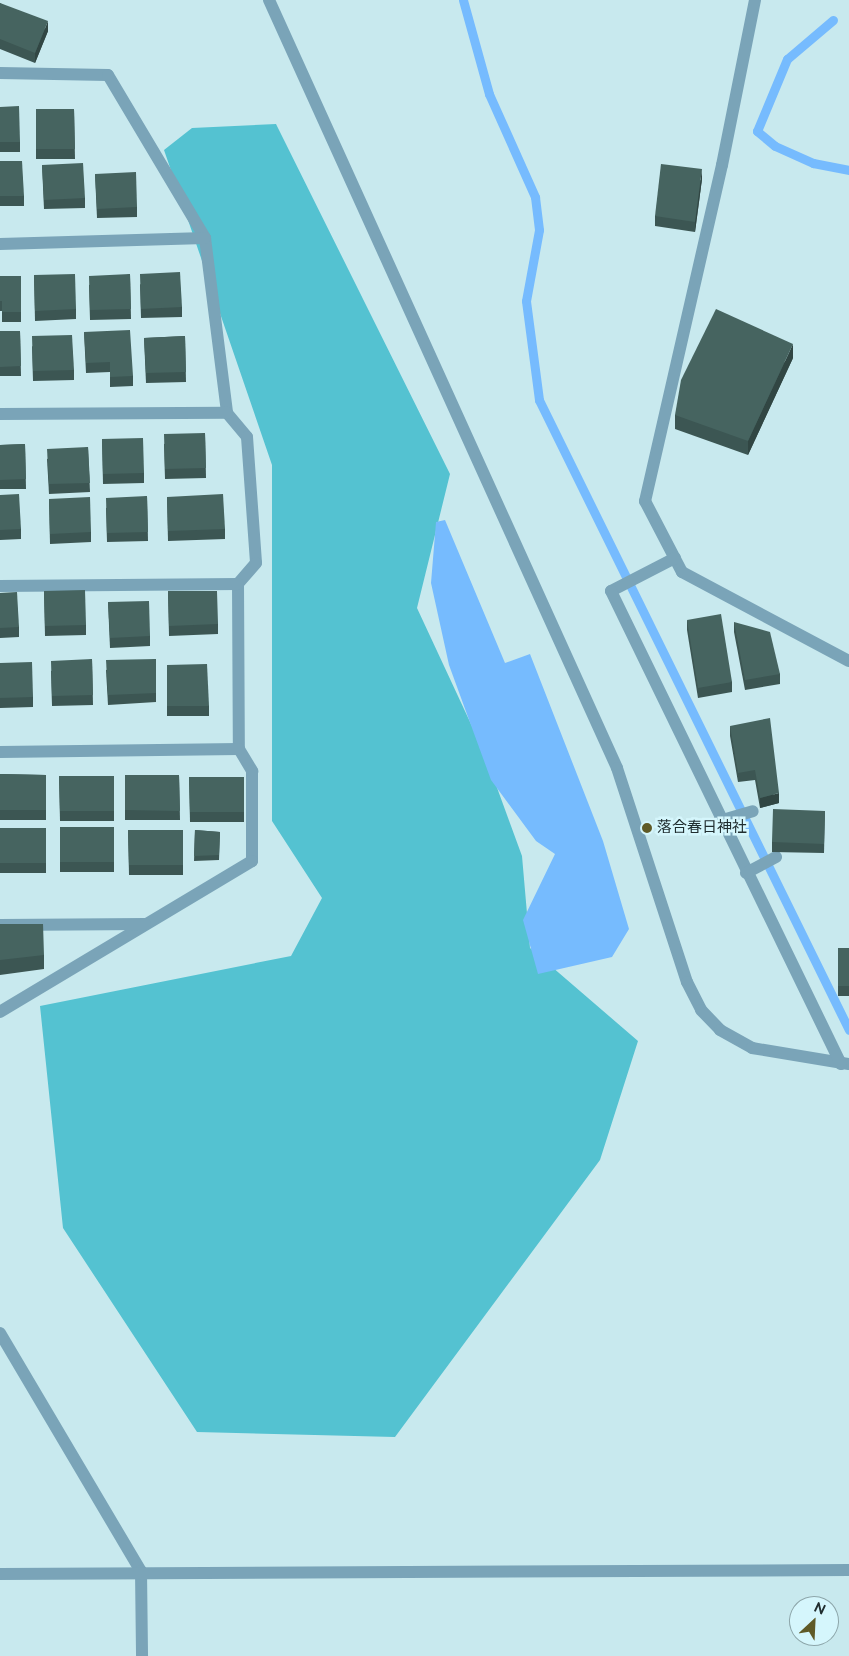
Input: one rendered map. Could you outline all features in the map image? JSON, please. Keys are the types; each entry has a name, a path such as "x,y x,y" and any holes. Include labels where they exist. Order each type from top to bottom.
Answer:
{"street":[{"path":"269,0 617,768 687,982 701,1010 720,1030 752,1048 845,1064"},
{"path":"755,0 722,165 645,501 682,572 849,661"},
{"path":"0,73 108,75 205,238 227,413 247,437 256,564 238,584 239,749 252,772 252,861 0,1012"},
{"path":"0,244 205,238"},
{"path":"0,414 227,413"},
{"path":"675,558 611,591 720,821 845,1064"},
{"path":"0,586 238,584"},
{"path":"0,752 239,749"},
{"path":"720,821 753,811"},
{"path":"746,873 776,858"},
{"path":"0,925 145,924"},
{"path":"0,1333 141,1570 142,1656"},
{"path":"0,1574 141,1570 849,1570"}],"shaded area":[{"path":"276,124 450,474 417,608 484,752 522,856 530,948 638,1041 600,1160 395,1437 197,1432 63,1228 40,1006 291,956 322,898 272,821 272,465 164,150 192,128"},
{"path":"445,520 505,663 530,654 603,841 629,929 612,957 538,974 523,920 555,854 536,841 491,780 449,665 431,583 436,522"}],"building":[{"path":"0,3 48,21 35,53 0,39"},
{"path":"19,106 20,142 0,142 0,107"},
{"path":"36,109 74,109 75,149 36,149"},
{"path":"0,161 22,161 24,196 0,196"},
{"path":"83,163 85,198 44,200 42,165"},
{"path":"661,164 702,169 695,222 655,216"},
{"path":"136,172 137,207 97,209 95,174"},
{"path":"180,272 182,307 141,309 140,274"},
{"path":"75,274 76,309 35,311 34,275"},
{"path":"130,274 131,309 90,310 89,276"},
{"path":"0,276 21,276 21,312 2,312"},
{"path":"716,309 793,344 748,441 675,415 681,380"},
{"path":"130,330 133,376 110,377 110,362 86,363 84,332"},
{"path":"0,331 20,331 21,366 0,367"},
{"path":"72,335 74,370 33,371 32,336"},
{"path":"185,336 186,372 146,373 144,338"},
{"path":"205,433 206,468 165,469 164,434"},
{"path":"143,438 144,473 103,474 102,439"},
{"path":"25,444 26,479 0,480 0,445"},
{"path":"88,447 90,483 49,484 47,449"},
{"path":"19,494 21,529 0,530 0,495"},
{"path":"223,494 225,529 168,531 167,497"},
{"path":"147,496 148,532 107,533 106,498"},
{"path":"90,497 91,532 50,534 49,499"},
{"path":"85,590 86,625 45,626 44,591"},
{"path":"168,591 217,591 218,624 169,626"},
{"path":"17,592 19,627 0,628 0,593"},
{"path":"149,601 150,636 110,638 108,602"},
{"path":"721,614 732,682 698,688 687,620"},
{"path":"734,622 770,632 780,674 745,680"},
{"path":"92,659 93,695 52,696 51,661"},
{"path":"156,659 156,693 108,695 106,660"},
{"path":"32,662 33,697 0,698 0,663"},
{"path":"207,664 209,706 167,706 167,665"},
{"path":"770,718 779,793 760,798 755,770 738,773 730,726"},
{"path":"0,774 46,775 46,810 0,810"},
{"path":"125,775 179,775 180,811 125,810"},
{"path":"59,776 114,776 114,811 60,811"},
{"path":"189,777 244,777 244,812 190,812"},
{"path":"773,809 825,811 824,844 772,842"},
{"path":"60,827 114,827 114,862 60,862"},
{"path":"0,828 46,828 46,863 0,863"},
{"path":"128,830 183,830 183,865 129,865"},
{"path":"195,830 220,832 219,855 194,856"},
{"path":"0,924 43,924 44,955 0,960"},
{"path":"838,948 849,948 849,986 838,986"}],"waterway":[{"path":"463,0 489,94 535,197 539,230 526,301 539,400 849,1030"},
{"path":"833,20 787,59 757,131 775,146 813,163 849,170"}],"place":[{"name":"落合春日神社","path":"647,828"}]}
